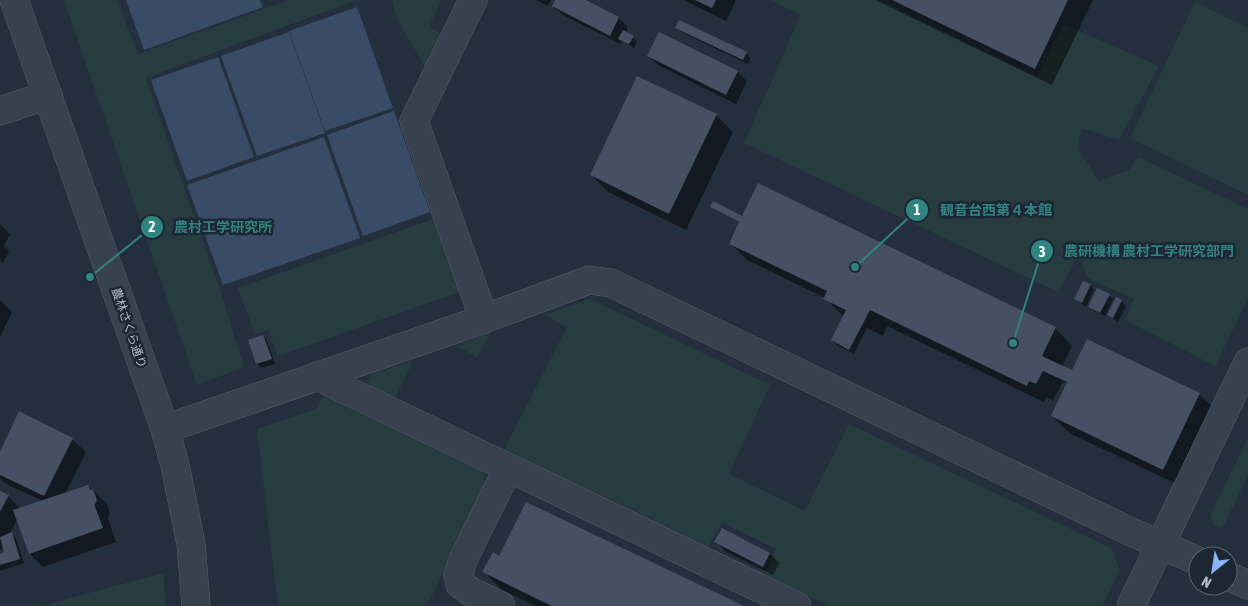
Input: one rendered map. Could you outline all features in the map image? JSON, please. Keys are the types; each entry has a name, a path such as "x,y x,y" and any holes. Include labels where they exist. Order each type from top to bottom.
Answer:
{"street":[{"name":"農林さくら通り","path":"14,0 165,429 175,465 191,544 196,606"},
{"path":"473,0 414,121 484,319"},
{"path":"0,111 48,95"},
{"path":"165,429 484,319 589,280 611,283 883,414 1188,556"},
{"path":"1132,606 1248,362"},
{"path":"317,376 797,606"},
{"path":"501,606 460,584 458,574 508,468"}],"green space":[{"path":"64,0 117,0 138,54 289,0 357,0 146,78 220,290 244,367 197,385"},
{"path":"392,0 441,0 429,27 442,34 426,68 397,19"},
{"path":"770,0 880,0 1037,76 1063,24 1159,66 1119,140 1081,128 1078,149 1099,181 1129,170 1138,157 1248,209 1248,299 1215,366 1125,320 1134,299 1088,278 1079,255 1058,292 744,143 801,15"},
{"path":"1195,2 1248,28 1248,195 1130,138"},
{"path":"436,218 462,291 278,356 268,330 255,334 238,288"},
{"path":"590,299 770,385 729,474 805,511 849,424 1111,548 1120,570 1102,606 830,606 764,574 776,549 722,522 708,547 504,450 567,327 544,315"},
{"path":"491,332 477,357 456,346"},
{"path":"413,361 395,398 369,385 368,381 372,374"},
{"path":"324,395 484,472 484,488 427,606 278,606 257,429 316,409"},
{"path":"1248,438 1248,475 1222,529 1213,525 1211,514"},
{"path":"163,573 166,606 41,606"}],"water":[{"path":"126,0 260,0 263,7 144,50"},
{"path":"357,7 393,108 325,131 289,31"},
{"path":"289,32 325,133 257,156 221,56"},
{"path":"218,57 254,157 187,181 151,80"},
{"path":"394,111 430,212 363,236 327,135"},
{"path":"324,137 360,238 223,285 187,185"}],"building":[{"path":"555,0 586,0 619,17 610,36 552,6"},
{"path":"695,0 716,0 712,8"},
{"path":"892,0 1068,0 1035,69"},
{"path":"679,20 747,52 743,60 675,28"},
{"path":"623,30 634,36 629,44 618,39"},
{"path":"659,32 738,71 726,95 647,56"},
{"path":"637,76 717,114 669,214 590,175"},
{"path":"758,183 1056,327 1042,356 1048,359 1072,370 1087,339 1200,393 1163,470 1051,416 1067,382 1043,371 1036,384 1029,381 1027,386 870,310 849,350 831,340 846,310 823,299 827,291 729,244 739,222 710,207 713,201 742,216"},
{"path":"1083,281 1091,284 1082,303 1074,299"},
{"path":"1097,288 1110,294 1100,313 1088,307"},
{"path":"1116,297 1122,300 1113,318 1107,315"},
{"path":"263,335 272,359 256,364 248,340"},
{"path":"19,411 73,438 44,496 0,475 0,452"},
{"path":"88,485 90,490 93,489 97,500 94,504 103,528 29,554 13,510"},
{"path":"0,491 9,495 0,512"},
{"path":"526,502 744,606 552,606 482,572 493,552 499,556"},
{"path":"722,528 770,553 763,567 714,542"},
{"path":"12,532 20,559 0,565 0,554 4,552 0,537"}],"place":[{"name":"観音台西第４本館","path":"855,267"},
{"name":"農村工学研究所","path":"90,277"},
{"name":"農研機構 農村工学研究部門","path":"1013,343"}]}
